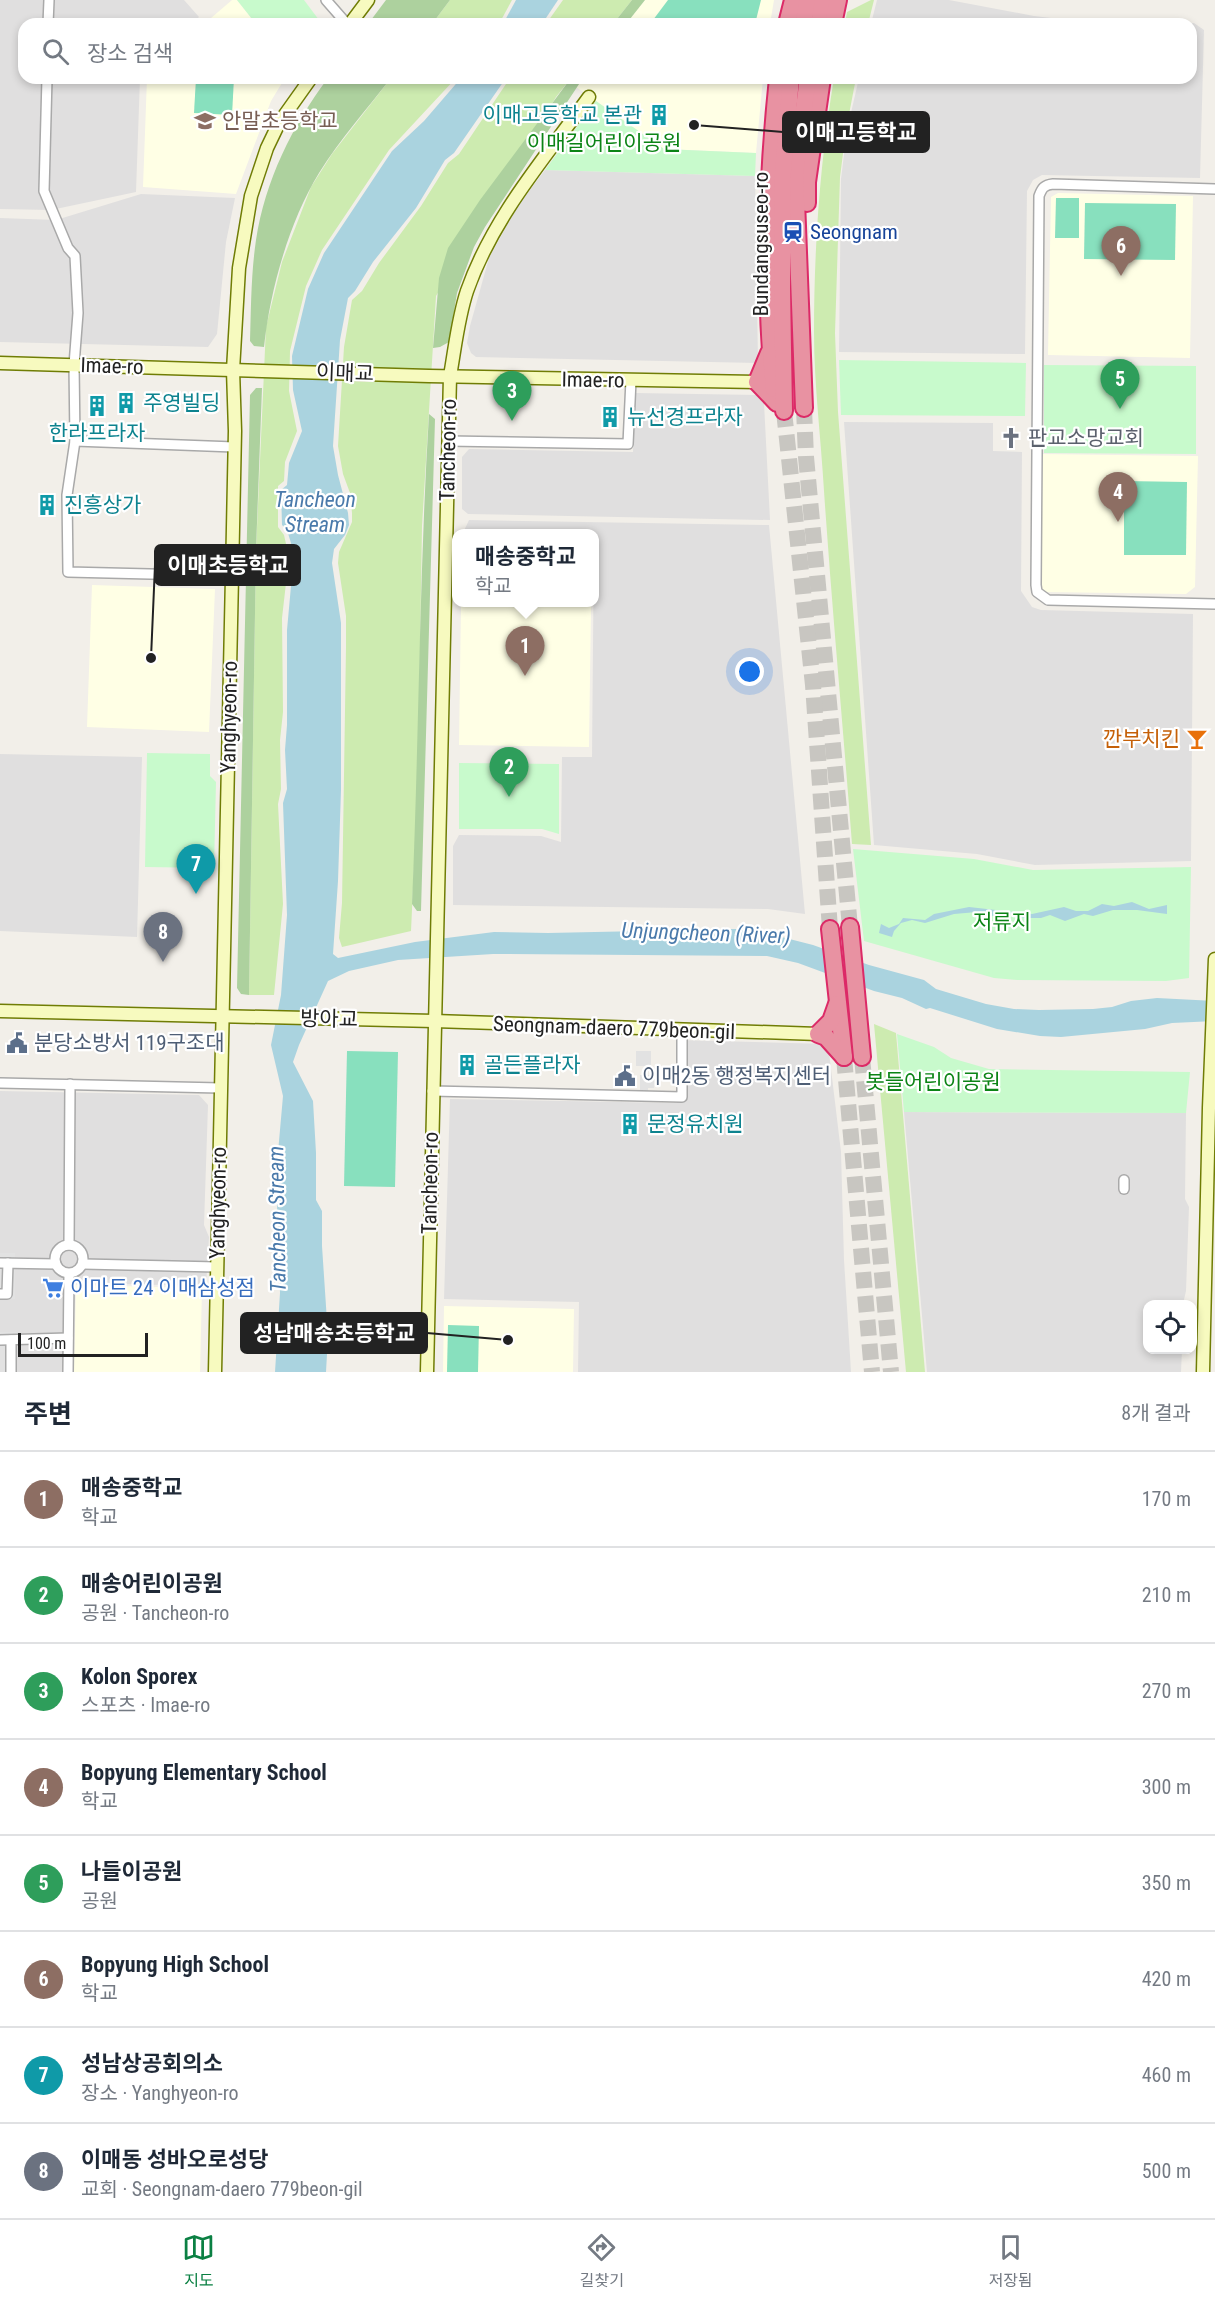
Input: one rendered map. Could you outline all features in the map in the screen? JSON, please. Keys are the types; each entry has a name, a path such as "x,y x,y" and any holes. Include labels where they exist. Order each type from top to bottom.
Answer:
{"highway":[{"path":"788,18 793,0"},
{"path":"804,18 808,0"},
{"path":"820,18 824,0"},
{"path":"834,18 838,0"},
{"path":"777,84 771,146 767,237 770,346 781,409"},
{"name":"Bundangsuseo-ro","path":"781,409 783,172 790,84"},
{"name":"Bundangsuseo-ro","path":"804,408 795,174 807,84"},
{"path":"803,357 806,312 807,182 821,84"},
{"path":"770,346 768,358 757,382 781,409"},
{"path":"818,1034 831,1042 844,1057 836,1025 839,1001 830,933"},
{"path":"850,935 862,1057"},
{"path":"818,1034 836,1025"}],"main road":[{"path":"354,18 368,0"},
{"name":"Yanghyeon-ro","path":"215,1372 232,576 233,369 239,268 251,196 267,148 279,123 307,84"},
{"name":"Tancheon-ro","path":"427,1372 450,376 462,308 485,247 509,206 590,97"},
{"name":"Imae-ro","path":"0,363 260,370"},
{"name":"이매교","path":"260,370 429,376"},
{"name":"Imae-ro","path":"429,376 757,382"},
{"path":"1203,1372 1212,1131 1210,1064 1215,959"},
{"path":"0,1011 222,1017"},
{"name":"방아교","path":"222,1017 411,1021"},
{"name":"Seongnam-daero 779beon-gil","path":"411,1021 818,1034"}],"street":[{"path":"48,18 49,0"},
{"path":"326,0 343,18"},
{"path":"47,84 44,191 68,248 75,256 78,295 74,365 75,441 67,495 68,572 232,576"},
{"path":"1215,189 1053,184 1046,185 1042,189 1039,196 1036,585 1040,597 1055,600 1215,604"},
{"path":"448,441 628,444 631,380"},
{"path":"75,441 234,447"},
{"path":"432,1091 682,1097 682,1030"},
{"path":"0,1083 220,1088"},
{"path":"69,1245 70,1084"},
{"path":"69,1245 81,1251 83,1264 78,1271 69,1274 60,1270 56,1264 57,1252 69,1245"},
{"path":"0,1294 7,1294 4,1263 56,1264"},
{"path":"83,1264 217,1267"},
{"path":"68,1372 69,1274"},
{"path":"0,1340 68,1338"},
{"path":"11,1340 11,1372"}],"shaded area":[{"path":"0,0 184,0 198,18 18,18 18,84 140,84 136,192 51,210 0,209"},
{"path":"232,0 237,0 251,18 211,18"},
{"path":"645,0 774,0 771,18 631,18"},
{"path":"877,0 949,0 1051,18 872,18"},
{"path":"1197,25 1204,30 1200,178 1042,175 1033,180 1027,191 1025,354 839,352 841,179 847,130 858,84 1197,84"},
{"name":"안말초등학교","path":"147,84 281,84 271,101 236,194 143,187"},
{"path":"578,84 762,84 756,153 664,149 576,87"},
{"path":"545,170 755,176 758,363 476,357 471,353 467,343 470,326 489,258 517,207"},
{"path":"1058,193 1193,196 1190,358 1048,355 1051,197"},
{"path":"141,194 235,198 226,242 217,334 208,347 0,342 0,218 56,220"},
{"path":"635,393 758,395 764,403 770,520 468,514 462,509 462,457 469,449 633,452"},
{"path":"844,422 993,423 993,451 1022,452 1021,591 1032,607 1041,610 1193,614 1191,861 1035,865 977,854 874,845"},
{"path":"1039,454 1198,456 1195,587 1186,594 1043,592 1039,588"},
{"path":"469,520 769,525 805,914 768,909 453,905 453,846 459,835 541,836 561,842 562,757 592,757 593,607 599,607 599,529 465,529"},
{"path":"92,585 215,589 209,732 87,727"},
{"path":"461,607 591,607 589,747 459,745"},
{"path":"0,754 142,757 137,937 0,931"},
{"path":"679,1040 828,1044 841,1152 844,1260 851,1372 578,1372 579,1302 444,1299 450,1099 677,1103"},
{"path":"636,1051 651,1051 651,1066 636,1066"},
{"path":"640,1075 655,1075 654,1088 648,1088 648,1095 640,1095"},
{"path":"0,1091 199,1095 208,1105 204,1225 209,1237 206,1286 75,1283 72,1372 0,1372"},
{"path":"904,1112 1186,1113 1185,1199 1189,1207 1186,1291 1184,1300 1143,1300 1143,1354 1182,1354 1181,1372 927,1372"},
{"path":"0,1253 15,1253 15,1299 0,1299"},
{"path":"76,1285 202,1288 200,1372 74,1372"},
{"path":"444,1306 574,1309 573,1372 443,1372"},
{"path":"0,1332 17,1332 16,1372 0,1372"}],"green space":[{"path":"237,0 304,0 318,18 251,18"},
{"path":"386,0 450,0 436,18 372,18"},
{"path":"450,0 512,0 502,18 436,18"},
{"path":"563,0 632,0 618,18 550,18"},
{"path":"632,0 645,0 631,18 618,18"},
{"path":"668,0 761,0 756,18 654,18"},
{"path":"874,0 870,18 846,18 847,12"},
{"path":"196,84 234,84 232,115 194,113"},
{"path":"324,84 386,84 336,148 308,192 282,257 264,347 254,346 250,341 253,265 260,218 273,175 282,155"},
{"path":"386,84 450,84 389,150 322,250 306,286 290,351 289,391 297,431 285,462 284,481 278,486 278,527 284,535 289,557 282,618 283,712 280,740 281,789 278,804 283,904 274,995 249,995 256,550 266,327 282,262 311,187 332,154"},
{"path":"506,84 566,84 556,97 436,296 422,526 418,779 411,931 342,947 339,938 342,903 346,616 338,563 339,552 352,522 350,493 343,474 338,446 344,347 352,300 362,291 448,163 459,154"},
{"path":"567,84 579,84 485,227 474,247 457,293 449,342 433,348 439,278 448,248 480,200"},
{"path":"833,84 855,84 840,177 835,333 838,412 871,845 852,844 815,372 814,300 825,141"},
{"name":"이매길어린이공원","path":"596,101 664,149 756,153 755,176 545,170"},
{"path":"1056,198 1079,198 1079,238 1055,238"},
{"path":"1085,203 1176,204 1175,260 1084,259"},
{"path":"839,360 1026,363 1025,416 841,415"},
{"path":"1044,365 1196,366 1196,454 1044,453"},
{"path":"256,388 262,388 256,550 249,995 241,994 237,988 250,395"},
{"path":"429,414 435,419 421,911 417,911 412,904"},
{"path":"1124,481 1187,482 1186,555 1124,555"},
{"path":"147,753 210,754 210,776 216,782 214,868 145,867"},
{"path":"459,763 559,764 559,834 542,829 459,829"},
{"name":"저류지","path":"853,849 974,859 1033,870 1191,867 1189,978 1166,981 994,978 864,941"},
{"path":"874,1024 896,1033 925,1372 906,1372"},
{"name":"봇들어린이공원","path":"897,1034 934,1047 951,1058 989,1069 1190,1072 1186,1113 904,1112"},
{"path":"347,1051 398,1052 395,1187 344,1186"},
{"path":"448,1325 479,1326 478,1372 447,1372"}],"water":[{"path":"516,0 558,0 546,18 506,18"},
{"name":"Tancheon Stream","path":"456,84 502,84 454,153 445,160 416,208 348,298 340,340 333,446 349,525 345,535 334,549 332,563 341,623 341,790 333,954 338,958 415,942 494,932 736,929 758,931 813,945 869,965 924,980 936,989 986,1004 1014,1009 1039,1010 1093,1009 1157,998 1215,1001 1215,1021 1172,1023 1145,1029 1061,1037 1040,1036 997,1029 930,1008 926,1009 902,998 874,991 798,963 767,956 493,954 398,960 349,971 328,981 293,1062 313,1101 316,1200 322,1211 328,1336 326,1372 275,1372 280,1293 276,1175 283,1096 271,1045 281,995 287,915 283,803 287,789 285,750 287,630 294,553 287,530 282,525 281,490 287,485 289,463 302,431 293,390 292,356 308,289 324,253 392,151 424,121"},
{"path":"1132,902 1149,909 1167,905 1167,914 1113,910 1093,916 1084,914 1065,921 1050,915 1041,918 1023,918 1009,914 991,916 977,912 954,914 925,923 912,920 901,923 892,937 879,933 881,924 889,928 899,924 903,918 925,920 934,914 969,907 1032,914 1064,907 1076,911 1088,911 1102,904 1114,906"}],"tunnel":[{"path":"804,408 806,457 850,927"},
{"path":"784,411 813,685 830,929"},
{"path":"844,1057 872,1372"},
{"path":"862,1057 891,1372"}],"place":[{"name":"이매고등학교 본관","path":"659,115"},
{"name":"안말초등학교","path":"205,121"},
{"name":"이매고등학교","path":"694,125"},
{"name":"Seongnam","path":"793,232"},
{"name":"Bopyung High School","path":"1121,276"},
{"name":"주영빌딩","path":"126,403"},
{"name":"한라프라자","path":"97,406"},
{"name":"나들이공원","path":"1120,409"},
{"name":"뉴선경프라자","path":"610,417"},
{"name":"Kolon Sporex","path":"512,421"},
{"name":"판교소망교회","path":"1011,438"},
{"name":"진흥상가","path":"47,505"},
{"name":"Bopyung Elementary School","path":"1118,522"},
{"name":"이매초등학교","path":"151,658"},
{"name":"매송중학교","path":"525,676"},
{"name":"깐부치킨","path":"1197,739"},
{"name":"매송어린이공원","path":"509,797"},
{"name":"성남상공회의소","path":"196,894"},
{"name":"이매동 성바오로성당","path":"163,962"},
{"name":"분당소방서 119구조대","path":"17,1043"},
{"name":"골든플라자","path":"467,1065"},
{"name":"이매2동 행정복지센터","path":"625,1076"},
{"name":"문정유치원","path":"630,1124"},
{"name":"이마트 24 이매삼성점","path":"53,1288"},
{"name":"성남매송초등학교","path":"508,1340"}],"water label":[{"name":"Unjungcheon (River)","path":"706,933"}]}
